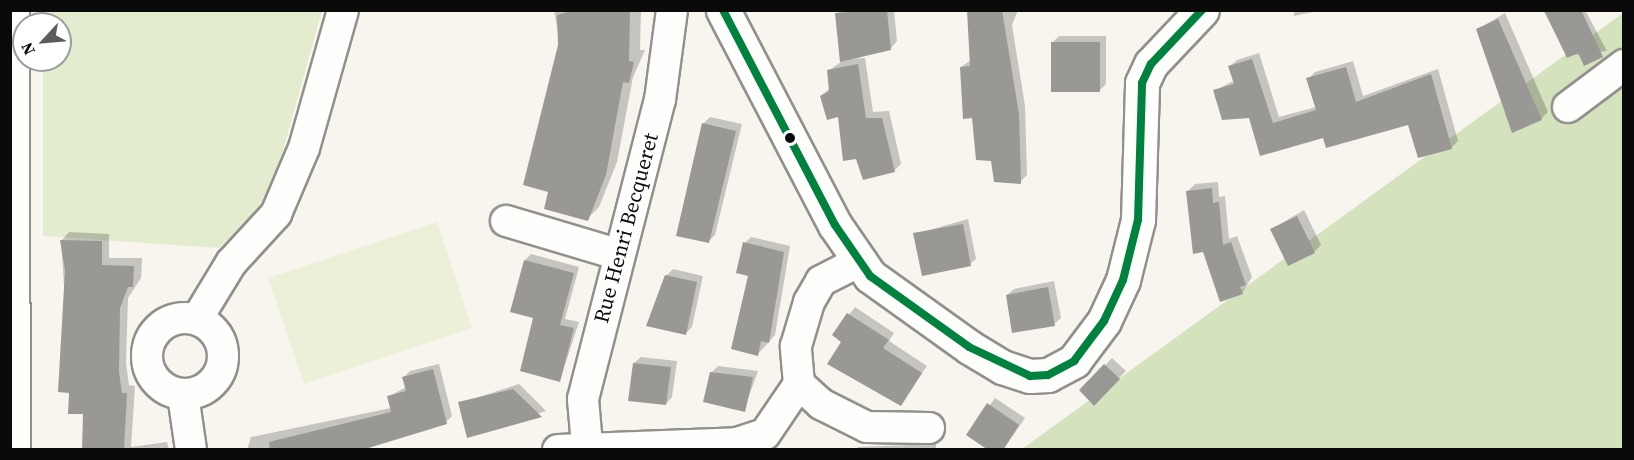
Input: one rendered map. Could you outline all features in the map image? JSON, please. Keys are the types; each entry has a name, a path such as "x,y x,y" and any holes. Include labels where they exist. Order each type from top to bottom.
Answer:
{"street":[{"path":"14,10 12,242 15,450"},
{"path":"197,319 231,263 276,214 304,148 343,10"},
{"name":"Rue Henri Becqueret","path":"573,447 617,254 660,100 672,10"},
{"path":"723,10 858,262 890,296 1002,367 1048,375 1074,360 1104,321 1123,280 1138,220 1142,83 1150,64 1203,10"},
{"path":"1568,107 1623,65"},
{"path":"506,221 617,254"},
{"path":"573,447 736,443 765,434 799,384 796,346 821,281 858,262"},
{"path":"178,318 197,319 222,345 223,363 216,380 201,392 183,395 165,390 152,376 148,349 161,325 178,318"},
{"path":"799,384 821,405 867,427 929,428"},
{"path":"183,395 191,450"}],"green space":[{"path":"322,11 275,179 255,213 219,248 43,236 43,72 72,72 72,12 43,12"},
{"path":"1623,13 1623,449 1022,449"},
{"path":"437,222 472,328 304,384 268,278"}],"building":[{"path":"575,10 630,10 629,61 634,62 629,83 623,82 606,175 588,221 544,209 548,192 523,185 558,45 557,15"},
{"path":"887,10 891,50 840,62 835,13"},
{"path":"967,10 1002,10 1019,114 1021,184 994,182 991,161 976,160 972,118 963,119 960,67 970,66"},
{"path":"1544,10 1581,10 1603,57 1584,66 1578,53 1567,58"},
{"path":"1498,19 1542,120 1512,133 1476,29"},
{"path":"1051,42 1100,42 1100,92 1051,92"},
{"path":"1252,59 1273,123 1316,110 1306,78 1346,67 1356,102 1431,74 1452,149 1418,158 1408,125 1326,148 1323,138 1260,156 1249,118 1222,120 1213,90 1234,84 1228,66"},
{"path":"858,64 866,118 882,118 895,172 863,180 856,159 843,161 838,117 827,120 820,96 829,91 827,70"},
{"path":"702,123 736,131 709,243 676,236"},
{"path":"1212,188 1213,203 1219,202 1223,245 1231,242 1246,285 1240,287 1243,294 1220,302 1203,252 1193,254 1186,191"},
{"path":"1297,216 1315,253 1288,266 1270,229"},
{"path":"963,224 971,266 922,276 913,233"},
{"path":"60,240 102,241 102,265 134,266 133,287 128,287 120,308 119,372 122,393 127,393 124,450 82,450 83,414 68,414 69,393 58,392 65,270"},
{"path":"743,242 784,252 769,343 761,341 758,356 731,349 748,276 736,273"},
{"path":"524,260 574,273 560,325 574,328 560,382 520,371 533,318 510,312"},
{"path":"665,275 697,282 686,335 646,326"},
{"path":"1048,287 1055,326 1012,333 1006,295"},
{"path":"847,313 889,340 883,348 922,373 901,406 827,364 841,342 832,335"},
{"path":"633,363 671,367 666,405 628,401"},
{"path":"1104,364 1120,379 1094,406 1079,390"},
{"path":"433,369 447,424 362,450 270,450 269,442 391,412 387,396 406,391 402,377"},
{"path":"710,372 753,377 745,412 703,402"},
{"path":"513,389 542,417 467,438 458,402"},
{"path":"987,403 1019,425 1003,450 988,450 966,435"}],"transit line":[{"path":"723,10 835,225 870,276 969,347 1030,376 1048,375 1074,361 1104,321 1123,280 1138,220 1142,83 1151,64 1202,10"}]}
